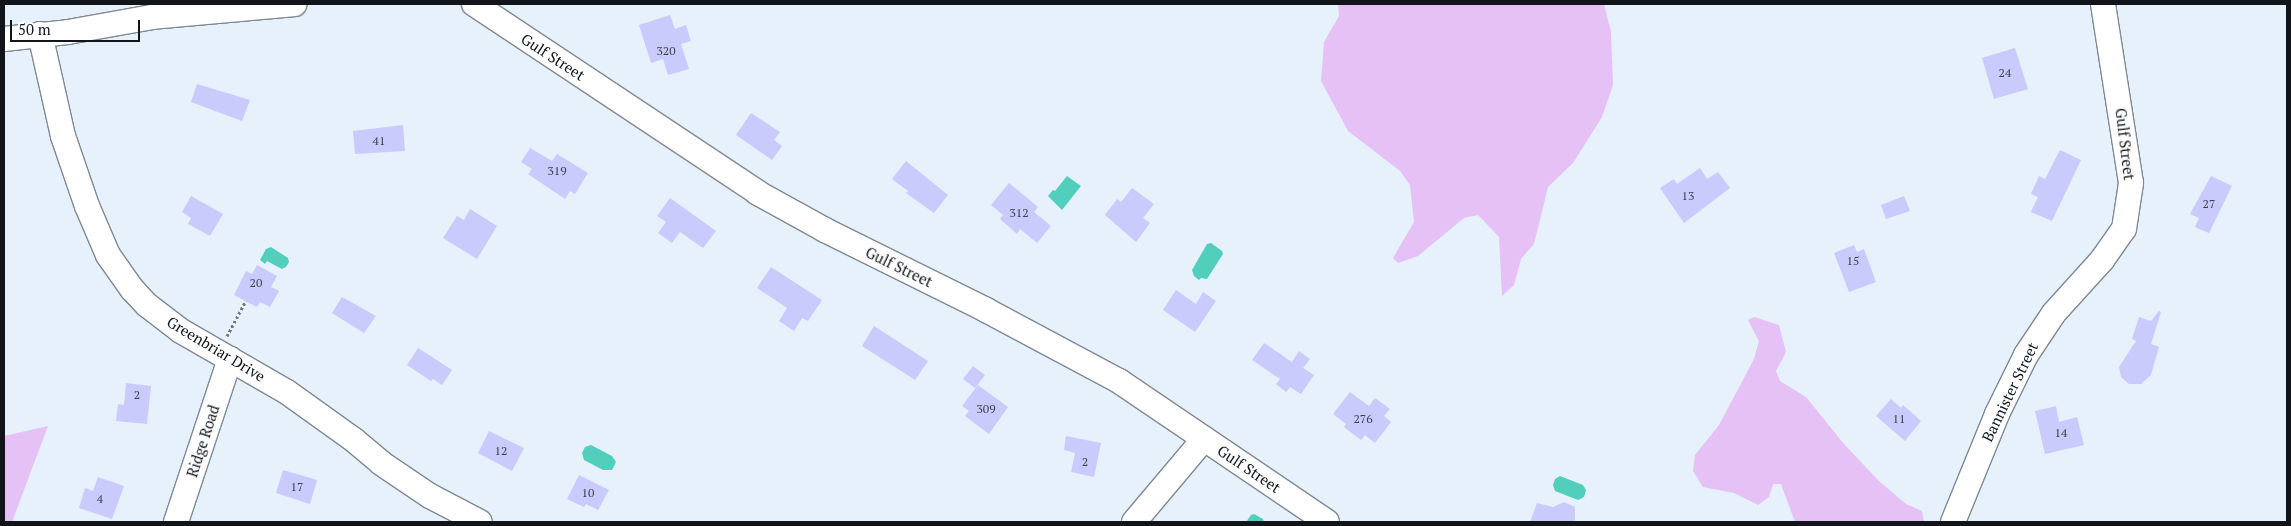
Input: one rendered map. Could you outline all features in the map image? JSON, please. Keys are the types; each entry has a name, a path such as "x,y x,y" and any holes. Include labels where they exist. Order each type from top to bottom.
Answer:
{"street":[{"path":"4,39 68,32 152,17 294,4"},
{"name":"Gulf Street","path":"474,4 758,193 832,234 978,306 1119,381 1327,522"},
{"name":"Gulf Street","path":"2089,273 2102,260 2124,229 2131,183 2103,4"},
{"name":"Greenbriar Drive","path":"40,34 63,136 96,230 108,255 132,288 147,304 181,331 287,392 354,440 381,463 434,498 480,522"},
{"name":"Bannister Street","path":"1953,522 1997,414 2026,355 2054,313 2089,273"},
{"name":"Ridge Road","path":"176,522 230,359"},
{"path":"1134,522 1204,439"}],"path":[{"path":"227,336 246,302"}],"shaded area":[{"path":"1338,4 1604,4 1611,32 1613,85 1602,117 1573,163 1548,187 1534,244 1521,259 1514,285 1502,296 1499,237 1478,215 1464,218 1418,256 1398,263 1393,258 1414,222 1410,185 1400,171 1348,131 1321,81 1324,42 1339,16"},
{"path":"1067,176 1081,186 1062,210 1048,196 1053,190 1055,191"},
{"path":"1211,243 1222,251 1223,254 1207,279 1201,278 1199,280 1194,276 1192,270 1207,244"},
{"path":"271,247 288,258 289,262 286,267 282,269 267,261 265,264 260,260 266,249"},
{"path":"1754,317 1779,325 1786,352 1776,371 1780,381 1806,397 1844,444 1879,481 1906,504 1922,511 1924,522 1795,522 1781,484 1773,484 1769,497 1758,505 1734,493 1703,487 1693,471 1695,455 1719,425 1754,359 1759,341 1748,320"},
{"path":"48,426 12,522 4,522 4,436"},
{"path":"591,445 612,456 616,462 612,470 603,470 584,460 582,453 585,447"},
{"path":"1560,476 1583,485 1586,490 1584,497 1578,500 1555,491 1553,485 1555,479"},
{"path":"1254,514 1263,519 1264,522 1246,522"}],"building":[{"path":"670,15 675,29 686,25 691,41 681,44 689,69 668,75 663,59 651,63 639,25"},
{"path":"2015,48 2028,89 1994,99 1982,58"},
{"path":"197,84 250,100 242,121 191,102"},
{"path":"751,113 780,132 774,140 782,146 772,160 736,135"},
{"path":"403,125 405,151 355,154 353,131"},
{"path":"530,148 552,161 557,154 588,173 575,194 570,191 565,199 528,174 532,169 521,162"},
{"path":"2060,150 2081,160 2052,221 2031,212 2038,197 2031,194 2039,176 2045,179"},
{"path":"906,161 948,195 934,213 906,193 908,191 892,179"},
{"path":"1700,168 1707,179 1718,172 1730,188 1684,223 1660,188 1674,179 1677,184"},
{"path":"2211,176 2232,186 2209,233 2195,227 2199,218 2190,214"},
{"path":"1009,183 1038,207 1034,212 1051,226 1037,243 1020,229 1017,234 1000,219 1003,215 991,205"},
{"path":"1132,188 1154,204 1143,218 1150,223 1136,242 1105,215 1117,199 1121,202"},
{"path":"191,196 223,214 210,236 188,224 191,218 182,212"},
{"path":"1904,196 1910,211 1886,219 1881,205"},
{"path":"670,198 716,231 703,248 680,232 672,243 658,233 666,222 657,216"},
{"path":"470,209 497,226 477,259 443,238 457,216 464,220"},
{"path":"1854,245 1857,252 1864,249 1876,282 1849,292 1834,253"},
{"path":"257,265 277,276 271,287 279,291 270,307 260,302 257,307 234,295 246,271 252,274"},
{"path":"771,267 822,300 808,321 802,318 794,331 779,321 787,308 757,288"},
{"path":"1176,290 1196,304 1203,292 1216,301 1195,332 1163,310"},
{"path":"342,297 376,316 364,333 332,313"},
{"path":"2159,311 2161,312 2151,344 2159,347 2151,375 2141,384 2129,384 2121,377 2119,367 2136,341 2132,339 2139,317 2151,321"},
{"path":"874,326 928,361 915,380 862,346"},
{"path":"1264,343 1292,362 1299,351 1310,359 1303,368 1314,375 1301,394 1290,387 1286,392 1276,384 1280,379 1252,360"},
{"path":"418,348 452,370 442,385 433,379 431,381 407,365"},
{"path":"973,366 985,375 975,388 963,379"},
{"path":"126,383 151,386 147,424 116,421 118,404 124,405"},
{"path":"978,385 1008,407 989,434 965,416 969,411 962,406"},
{"path":"1350,392 1369,406 1375,398 1390,409 1384,416 1391,422 1375,443 1365,435 1361,440 1344,427 1346,424 1333,414"},
{"path":"1891,399 1901,408 1903,405 1921,421 1905,441 1876,416"},
{"path":"2056,406 2059,422 2077,417 2084,445 2045,454 2035,411"},
{"path":"489,431 524,448 512,471 478,453"},
{"path":"1066,436 1101,443 1094,477 1071,472 1075,453 1064,450"},
{"path":"283,470 317,480 310,504 276,493"},
{"path":"579,475 609,490 598,510 586,504 584,507 567,499"},
{"path":"98,477 124,486 112,519 79,508 85,488 93,491"},
{"path":"1564,502 1575,507 1575,522 1530,522 1537,503 1553,507"}]}
